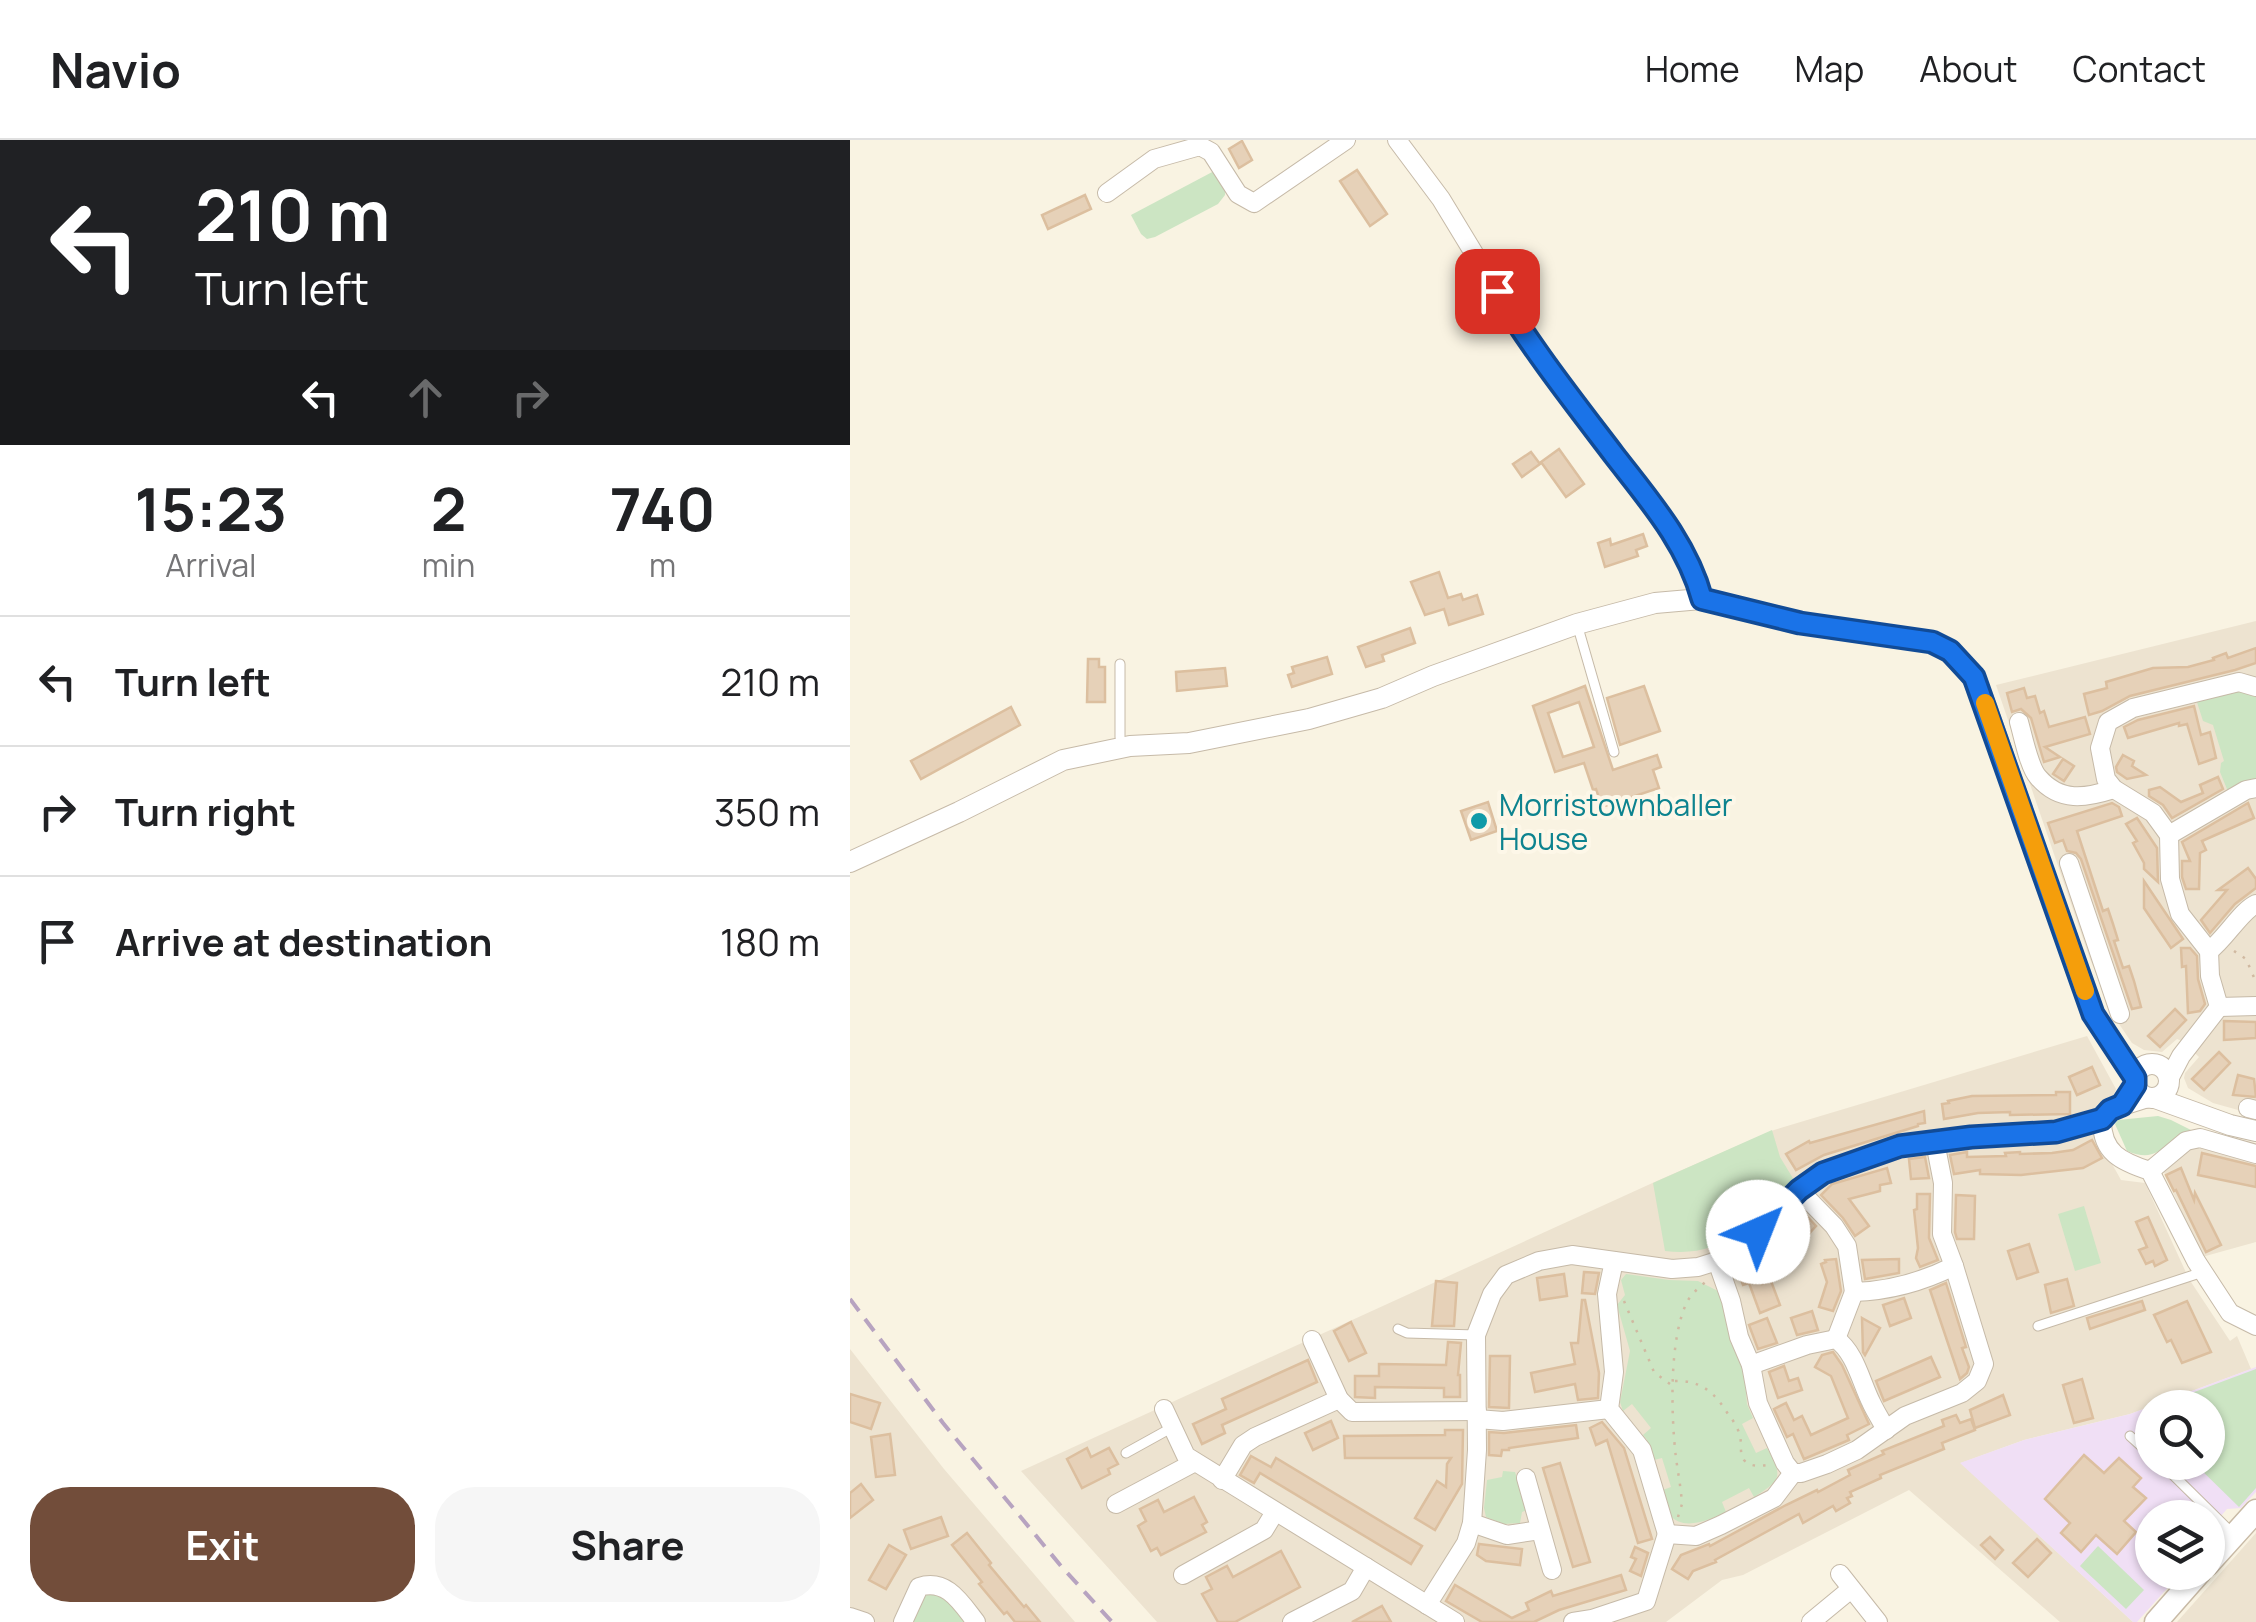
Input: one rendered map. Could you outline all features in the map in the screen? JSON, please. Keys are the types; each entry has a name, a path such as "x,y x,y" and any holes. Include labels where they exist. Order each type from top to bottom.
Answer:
{"main road":[{"path":"2225,1543 2241,1524"},
{"path":"2156,1622 2178,1590"}],"street":[{"path":"1107,193 1154,159 1200,146 1211,152 1238,194 1254,203 1346,140"},
{"path":"1397,140 1441,199 1526,338 1679,542 1702,599"},
{"path":"850,862 1063,760 1123,748 1189,743 1309,719 1382,698 1578,624 1655,603 1702,599 1800,623 1932,642 1950,651 1974,677 2093,1014 2111,1044 2178,1106 2256,1131"},
{"path":"2215,946 2180,914 2170,879 2169,835 2153,813 2106,779 2100,748 2108,722 2132,708 2239,682 2256,687"},
{"path":"2018,722 2036,776 2060,794 2086,798 2114,788"},
{"path":"2169,835 2256,788"},
{"path":"2069,863 2120,1014"},
{"path":"2219,1007 2210,976 2215,946 2246,908 2256,904"},
{"path":"2068,943 2091,929"},
{"path":"2219,1007 2256,1006"},
{"path":"1427,1604 1466,1543 1472,1523 1476,1477 1476,1336 1492,1294 1506,1275 1538,1261 1572,1255 1612,1270 1718,1266 1744,1246 1799,1190 1823,1173 1864,1157 1900,1146 2056,1132 2102,1119 2181,1056 2219,1007"},
{"path":"2102,1119 2105,1139 2120,1161 2150,1171 2230,1313 2256,1326"},
{"path":"2150,1171 2186,1141 2200,1138 2256,1154"},
{"path":"1718,1266 1751,1365 1758,1403 1788,1466 1801,1473 1857,1450 1905,1416 1962,1393 1977,1380 1984,1364 1942,1234 1943,1182 1936,1142"},
{"path":"1799,1190 1834,1226 1847,1246 1854,1292 1836,1339"},
{"path":"1854,1292 1900,1287 1954,1266"},
{"path":"1573,1622 1646,1601 1666,1532 1642,1450 1609,1410 1614,1372 1608,1322 1612,1270"},
{"path":"1751,1365 1836,1339 1854,1363 1886,1430"},
{"path":"1312,1340 1339,1399 1352,1412 1477,1415 1503,1421 1609,1410"},
{"path":"1222,1480 1243,1445 1339,1399"},
{"path":"1169,1418 1186,1456 1454,1622"},
{"path":"1116,1504 1195,1462"},
{"path":"1666,1532 1696,1536 1774,1498 1788,1466"},
{"path":"1526,1478 1552,1570"},
{"path":"1183,1574 1264,1530 1275,1512"},
{"path":"1472,1523 1507,1535 1540,1530"},
{"path":"1292,1622 1352,1591 1366,1568"},
{"path":"1810,1622 1846,1582 1878,1622"},
{"path":"903,1622 920,1587 933,1584 951,1591 976,1622"},
{"path":"850,1617 865,1622"}],"lane":[{"path":"1578,624 1614,752"},
{"path":"1120,664 1123,748"},
{"path":"2038,1326 2204,1272"},
{"path":"1398,1329 1406,1333 1476,1336"},
{"path":"1126,1452 1169,1418"},
{"path":"2130,1436 2135,1441"},
{"path":"2184,1480 2241,1524"}],"path":[{"path":"2215,946 2246,959 2253,967 2256,982"},
{"path":"1666,1532 1682,1504 1674,1387 1679,1332 1686,1303 1718,1266"},
{"path":"1612,1270 1654,1372 1674,1387"},
{"path":"1674,1381 1689,1380 1716,1396 1734,1422 1742,1457 1748,1464 1788,1466"}],"shaded area":[{"path":"2256,621 2256,1115 2213,1103 2188,1088 2185,1073 2199,1057 2182,1041 2177,1039 2162,1052 2144,1050 2132,1043 2113,1015 1996,685"},
{"path":"2087,1036 2116,1089 2097,1137 2121,1180 2145,1183 2189,1279 2230,1341 2237,1336 2251,1369 2195,1390 2135,1390 2135,1412 2024,1440 1961,1463 2133,1622 2060,1622 1909,1490 1743,1575 1722,1580 1666,1622 1157,1622 1021,1471 1659,1180 1774,1130"},
{"path":"2178,1140 2256,1150 2256,1242 2202,1257 2158,1159"},
{"path":"850,1349 944,1469 1075,1622 850,1622"},
{"path":"2256,1367 2256,1492 2241,1508 2225,1511 2225,1500 2135,1500 2135,1590 2166,1590 2137,1622 1960,1463 2024,1440 2135,1412 2135,1480 2225,1480 2225,1390 2194,1390"},
{"path":"2256,1533 2256,1622 2177,1622 2205,1590 2225,1590 2225,1568"}],"green space":[{"path":"1216,170 1225,187 1225,195 1218,204 1155,237 1147,239 1141,234 1131,215"},
{"path":"2236,688 2256,694 2256,781 2229,794 2220,772 2224,761 2213,725 2203,721 2196,699"},
{"path":"2158,1116 2193,1131 2156,1153 2139,1155 2127,1151 2115,1124 2118,1120"},
{"path":"1772,1130 1780,1157 1794,1180 1752,1221 1723,1242 1687,1252 1665,1251 1653,1183"},
{"path":"2084,1206 2101,1263 2075,1271 2058,1214"},
{"path":"1626,1274 1698,1281 1718,1291 1730,1341 1744,1370 1747,1404 1753,1418 1742,1424 1756,1453 1767,1448 1776,1465 1777,1477 1770,1486 1754,1497 1749,1488 1722,1502 1726,1512 1706,1521 1682,1523 1668,1513 1660,1491 1671,1487 1662,1458 1650,1461 1643,1435 1651,1428 1632,1404 1623,1411 1620,1402 1630,1351 1617,1305 1625,1295 1621,1280"},
{"path":"2256,1369 2256,1488 2239,1507 2211,1480 2225,1480 2225,1390 2200,1390"},
{"path":"1503,1471 1515,1472 1527,1510 1522,1512 1520,1523 1504,1524 1486,1517 1487,1480 1502,1477"},
{"path":"2098,1546 2135,1581 2135,1590 2144,1590 2126,1609 2080,1566"},
{"path":"927,1592 947,1595 969,1622 912,1622 920,1597"}],"building":[{"path":"1242,141 1252,160 1239,168 1229,149"},
{"path":"1357,170 1387,214 1370,226 1340,181"},
{"path":"1085,195 1091,209 1048,229 1042,215"},
{"path":"1559,449 1584,484 1566,497 1541,462"},
{"path":"1531,452 1540,464 1522,477 1513,464"},
{"path":"1643,534 1647,546 1636,550 1638,556 1605,567 1598,543 1610,539 1611,545"},
{"path":"1439,572 1448,598 1461,594 1463,600 1477,595 1483,614 1449,625 1444,609 1425,615 1411,582"},
{"path":"1410,628 1415,643 1382,655 1384,661 1366,667 1358,647"},
{"path":"2256,648 2256,663 2130,696 2089,715 2084,694 2107,688 2106,682 2153,668 2188,667 2226,653 2228,658"},
{"path":"1327,657 1332,674 1292,687 1288,675 1294,673 1292,667"},
{"path":"1088,659 1099,659 1099,667 1105,667 1105,702 1087,702"},
{"path":"1225,668 1227,686 1177,691 1176,672"},
{"path":"1585,686 1613,770 1657,755 1661,767 1653,770 1659,788 1602,807 1584,763 1555,772 1533,706","holes":["1579,702 1594,747 1563,757 1548,713"]},
{"path":"1644,686 1660,731 1620,745 1607,698"},
{"path":"2024,688 2027,698 2035,696 2049,727 2085,717 2090,734 2045,747 2060,757 2044,762 2031,718 2021,709 2012,712 2007,693"},
{"path":"2194,706 2201,735 2210,732 2216,758 2199,764 2187,724 2128,738 2124,727 2138,720"},
{"path":"1011,707 1020,725 921,779 911,761"},
{"path":"2123,755 2146,775 2127,779 2117,772"},
{"path":"2063,759 2074,766 2064,781 2053,774"},
{"path":"2218,777 2223,789 2172,818 2163,805 2149,796 2149,790 2160,787 2181,802 2203,793 2200,785"},
{"name":"Morristownballer House","path":"1488,802 1497,831 1471,840 1461,811"},
{"path":"2112,803 2119,807 2122,816 2077,831 2103,911 2108,909 2123,968 2129,966 2134,981 2141,1007 2132,1009 2081,859 2067,851 2063,840 2055,843 2048,823"},
{"path":"2248,803 2254,818 2202,841 2206,850 2200,853 2199,889 2186,889 2182,861 2190,861 2182,842"},
{"path":"2137,818 2157,848 2158,882 2144,869 2133,843 2137,841 2126,824"},
{"path":"2248,868 2256,879 2256,888 2235,904 2210,933 2201,920 2227,890 2218,890"},
{"path":"2144,881 2183,939 2171,948 2144,908"},
{"path":"2181,948 2190,948 2197,956 2205,1004 2200,1011 2188,1013 2186,966 2182,967"},
{"path":"2175,1009 2186,1020 2160,1047 2148,1036"},
{"path":"2224,1021 2256,1022 2256,1038 2224,1040"},
{"path":"2219,1052 2230,1063 2204,1090 2192,1079"},
{"path":"2092,1067 2100,1085 2077,1095 2069,1077"},
{"path":"2238,1075 2254,1079 2256,1097 2233,1095"},
{"path":"2070,1092 2070,1114 1978,1113 1944,1119 1942,1104 1948,1101"},
{"path":"1924,1111 1925,1123 1824,1155 1796,1170 1786,1154 1809,1141"},
{"path":"2092,1140 2102,1158 2083,1168 2021,1175 1980,1174 1980,1170 1954,1174 1950,1155 2052,1153 2073,1150"},
{"path":"2202,1153 2256,1166 2256,1187 2198,1175"},
{"path":"1925,1157 1929,1178 1911,1179 1909,1159"},
{"path":"1887,1168 1891,1183 1880,1185 1880,1191 1849,1199 1869,1226 1855,1236 1821,1195 1832,1184"},
{"path":"2181,1168 2194,1200 2195,1193 2221,1245 2206,1252 2166,1175"},
{"path":"1917,1194 1930,1194 1929,1238 1938,1260 1920,1267 1916,1258 1914,1210"},
{"path":"1956,1195 1975,1196 1974,1239 1957,1239"},
{"path":"1804,1213 1816,1226 1780,1265 1765,1251"},
{"path":"2148,1217 2167,1260 2155,1266 2153,1261 2146,1264 2139,1250 2147,1247 2136,1222"},
{"path":"2029,1244 2038,1272 2017,1279 2008,1251"},
{"path":"1836,1259 1841,1291 1833,1311 1819,1307 1827,1282 1821,1264"},
{"path":"1899,1259 1899,1273 1865,1279 1862,1260"},
{"path":"1754,1263 1762,1284 1771,1281 1780,1305 1760,1313 1749,1283 1743,1285 1737,1269"},
{"path":"1584,1272 1599,1273 1595,1294 1582,1293"},
{"path":"1564,1274 1567,1296 1540,1300 1537,1278"},
{"path":"2067,1279 2074,1306 2051,1313 2045,1285"},
{"path":"1436,1281 1457,1283 1454,1326 1432,1326"},
{"path":"1946,1283 1969,1367 1960,1379 1930,1290"},
{"path":"1904,1298 1911,1318 1890,1326 1883,1305"},
{"path":"1582,1300 1599,1373 1598,1398 1578,1400 1575,1384 1535,1392 1531,1373 1575,1364 1571,1343 1578,1343"},
{"path":"2142,1301 2145,1310 2090,1329 2087,1318"},
{"path":"2187,1301 2211,1352 2182,1363 2154,1315"},
{"path":"1812,1311 1818,1330 1797,1335 1791,1318"},
{"path":"1767,1318 1777,1343 1758,1349 1749,1325"},
{"path":"1862,1318 1880,1328 1865,1355 1863,1352"},
{"path":"1351,1322 1366,1353 1349,1361 1334,1331"},
{"path":"1448,1342 1461,1343 1460,1397 1444,1397 1444,1388 1375,1387 1375,1398 1355,1397 1355,1376 1379,1376 1379,1364 1446,1365"},
{"path":"1833,1352 1869,1424 1847,1435 1849,1440 1804,1459 1793,1434 1787,1437 1774,1409 1786,1403 1794,1420 1802,1416 1811,1435 1848,1418 1831,1376 1815,1367 1822,1355"},
{"path":"1490,1356 1510,1356 1509,1408 1489,1407"},
{"path":"1931,1357 1940,1377 1884,1401 1876,1381"},
{"path":"1308,1360 1317,1382 1222,1425 1225,1433 1202,1444 1193,1424 1226,1409 1222,1399"},
{"path":"1784,1366 1789,1381 1798,1378 1802,1390 1778,1398 1769,1372"},
{"path":"2082,1379 2093,1418 2074,1423 2063,1385"},
{"path":"850,1394 880,1403 871,1429 850,1422"},
{"path":"2003,1395 2010,1415 1975,1428 1970,1410"},
{"path":"1956,1415 1960,1423 1971,1419 1975,1430 1942,1443 1944,1449 1850,1492 1850,1503 1836,1511 1833,1506 1803,1523 1799,1514 1693,1571 1688,1579 1672,1569 1681,1555 1710,1546 1818,1492 1850,1475 1848,1470 1884,1454 1882,1451 1944,1426 1942,1420"},
{"path":"1331,1421 1338,1438 1313,1450 1305,1433"},
{"path":"1602,1422 1624,1448 1652,1539 1638,1543 1607,1440 1596,1445 1590,1428"},
{"path":"1576,1425 1578,1438 1509,1448 1502,1450 1501,1456 1489,1455 1489,1432"},
{"path":"1445,1430 1463,1430 1462,1484 1435,1530 1415,1518 1437,1481 1446,1487 1451,1458 1345,1458 1344,1436 1445,1435"},
{"path":"890,1434 895,1475 876,1477 871,1437"},
{"path":"1087,1448 1091,1457 1109,1448 1118,1464 1108,1469 1110,1474 1082,1488 1067,1459"},
{"path":"2084,1455 2104,1473 2119,1458 2135,1473 2135,1480 2139,1480 2133,1487 2146,1498 2135,1500 2135,1510 2124,1521 2135,1533 2117,1554 2096,1535 2081,1552 2061,1533 2070,1523 2045,1499"},
{"path":"1251,1456 1271,1467 1276,1458 1422,1546 1411,1564 1260,1473 1254,1483 1240,1475"},
{"path":"1560,1463 1590,1562 1573,1567 1543,1468"},
{"path":"861,1484 873,1500 850,1518 850,1493"},
{"path":"1194,1497 1207,1522 1202,1525 1206,1532 1161,1555 1157,1548 1151,1551 1138,1526 1146,1521 1140,1509 1158,1500 1164,1512"},
{"path":"941,1517 948,1536 911,1549 904,1530"},
{"path":"967,1533 989,1565 1040,1622 1015,1622 979,1584 982,1582 952,1545"},
{"path":"1990,1537 2003,1550 1995,1559 1981,1545"},
{"path":"2037,1539 2051,1553 2028,1577 2013,1563"},
{"path":"1479,1544 1522,1549 1520,1565 1486,1561 1477,1555"},
{"path":"889,1545 906,1555 886,1589 869,1580"},
{"path":"1635,1547 1648,1553 1641,1576 1630,1571 1636,1559 1631,1557"},
{"path":"1281,1551 1300,1587 1235,1622 1218,1622 1202,1594 1212,1589 1206,1577 1227,1566 1233,1577"},
{"path":"1621,1575 1626,1590 1559,1610 1534,1622 1482,1622 1446,1601 1455,1585 1512,1618 1529,1610 1526,1603 1551,1591 1553,1596"},
{"path":"1382,1606 1391,1622 1352,1622"}],"railway":[{"path":"850,1299 943,1423 1112,1622"}],"slow traffic":[{"path":"1985,703 2085,991"}],"place":[{"name":"Morristownballer House","path":"1479,821"}],"route":[{"path":"1497,291 1526,338 1679,542 1702,599 1800,623 1932,642 1950,651 1974,677 2093,1014 2135,1078 2135,1085 2122,1105 2102,1119 2056,1132 1900,1146 1823,1173 1799,1190 1758,1232"}]}
